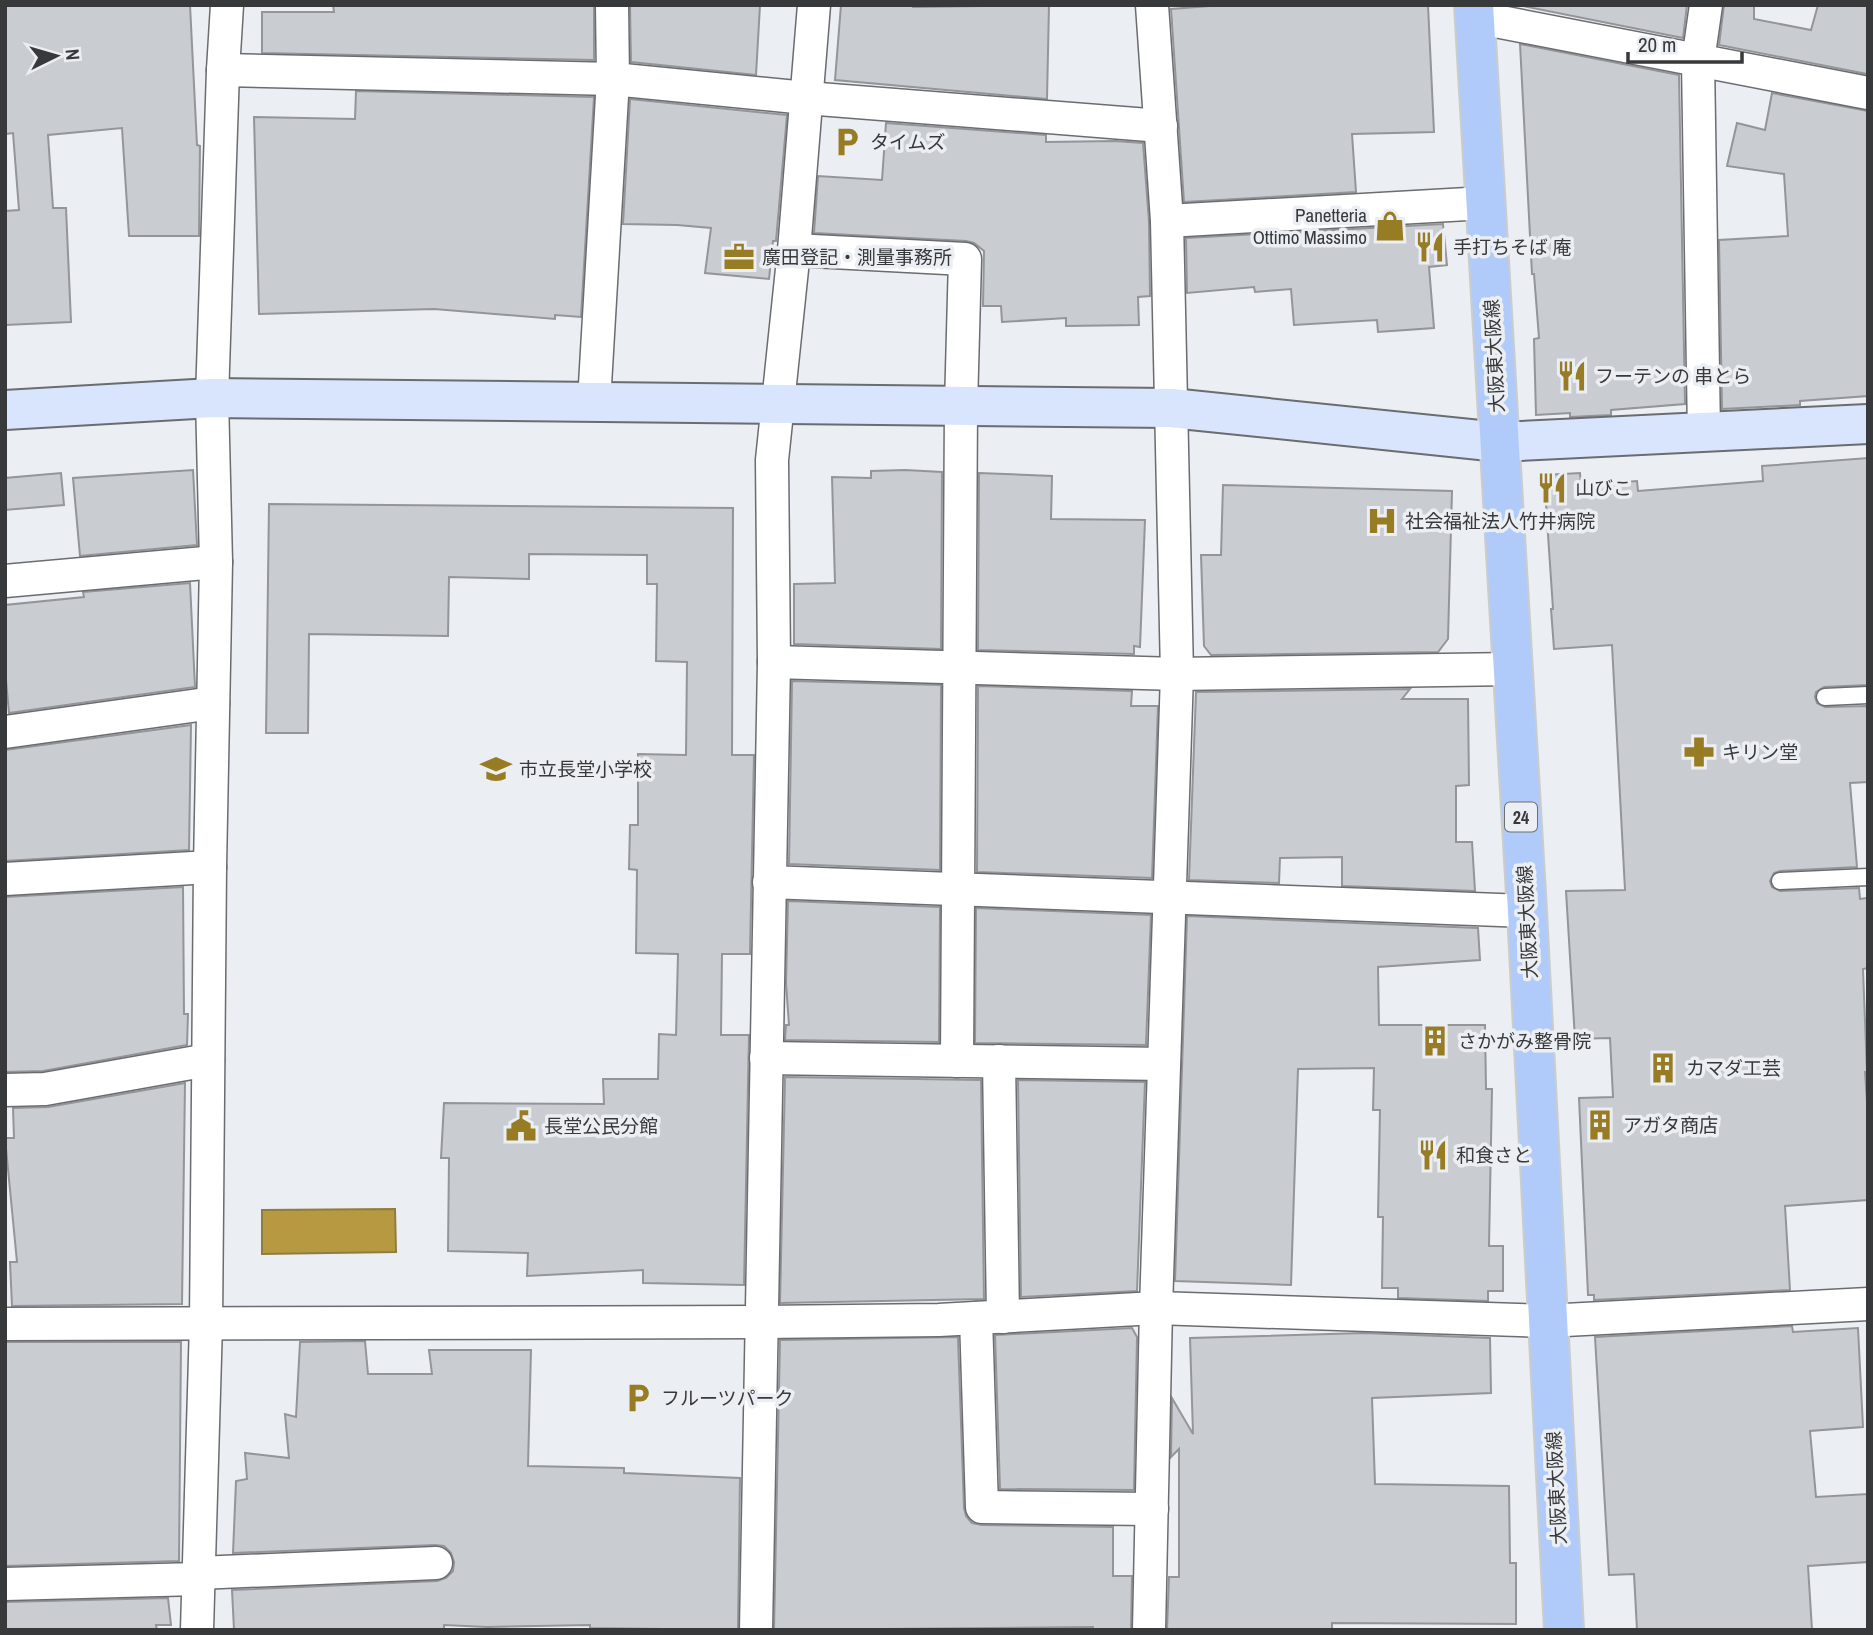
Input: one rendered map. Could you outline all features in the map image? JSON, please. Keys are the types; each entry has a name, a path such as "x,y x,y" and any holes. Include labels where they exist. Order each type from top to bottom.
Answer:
{"main road":[{"name":"大阪東大阪線","path":"1474,11 1527,911 1564,1630"}],"street":[{"path":"197,1630 206,1324 216,562 212,398 227,5"},
{"path":"594,402 613,79 612,5"},
{"path":"756,1630 774,662 772,460 794,250 814,5"},
{"path":"1149,1630 1156,1308 1177,674 1167,221 1152,5"},
{"path":"1704,434 1698,61 1706,5"},
{"path":"1474,11 1698,61 1868,93"},
{"path":"223,70 613,79 1161,127"},
{"path":"1167,221 1485,203"},
{"path":"794,250 965,260 958,666 957,1061"},
{"path":"5,410 212,398 1171,408 1499,442 1868,424"},
{"path":"5,581 216,562"},
{"path":"774,662 1177,674 1513,669"},
{"path":"5,733 213,704"},
{"path":"5,878 210,867"},
{"path":"769,882 1527,911"},
{"path":"766,1058 1164,1064"},
{"path":"5,1090 45,1089 208,1060"},
{"path":"999,1061 982,1507 1152,1509"},
{"path":"5,1324 761,1322 990,1317 1156,1308 1546,1321 1868,1304"},
{"path":"5,1584 436,1563"}],"lane":[{"path":"1825,696 1868,695"},
{"path":"1780,881 1868,877"}],"shaded area":[{"path":"395,1209 396,1252 262,1254 262,1210"}],"building":[{"path":"5,5 190,5 197,145 200,146 199,236 129,236 122,128 48,135 53,208 66,208 71,322 5,325 5,211 19,210 13,133 5,134"},
{"path":"333,5 594,5 594,60 262,53 262,12 334,12"},
{"path":"630,5 760,5 756,75 631,62"},
{"path":"841,5 1049,5 1047,99 835,80"},
{"path":"1223,5 1428,5 1434,132 1352,134 1356,192 1184,202 1171,9"},
{"path":"1518,5 1687,5 1683,38"},
{"path":"1724,5 1754,6 1754,19 1811,30 1818,5 1868,5 1867,74 1719,45"},
{"path":"1520,44 1679,75 1685,404 1611,410 1611,415 1536,415 1534,339 1539,338 1532,274"},
{"path":"356,91 594,97 581,317 555,315 555,319 434,309 259,314 254,117 355,119"},
{"path":"1772,93 1868,111 1868,396 1800,401 1800,405 1722,409 1719,240 1788,236 1784,174 1727,166 1737,123 1765,130"},
{"path":"630,99 787,115 776,241 773,241 769,279 705,273 711,228 623,224"},
{"path":"886,123 1046,135 1046,142 1143,143 1149,222 1150,296 1138,297 1139,325 1066,326 1066,318 1002,322 1001,306 983,306 984,251 974,243 814,233 818,176 882,180"},
{"path":"1443,224 1447,265 1429,267 1434,328 1378,332 1377,320 1294,325 1291,289 1255,292 1254,287 1187,293 1186,238"},
{"path":"1868,458 1868,685 1824,687 1816,692 1815,697 1817,703 1825,707 1868,706 1868,782 1850,783 1857,867 1780,871 1774,873 1770,881 1772,887 1780,891 1859,888 1860,899 1868,898 1868,968 1863,969 1868,1200 1785,1206 1790,1290 1594,1300 1594,1295 1588,1295 1579,1098 1613,1097 1610,1038 1575,1039 1566,891 1625,890 1612,645 1554,649 1544,475 1580,473 1581,485 1637,481 1638,491 1763,481 1762,466"},
{"path":"193,470 197,545 80,556 73,478"},
{"path":"871,471 942,472 941,649 794,644 794,584 835,583 832,477 871,478"},
{"path":"61,473 64,505 5,510 5,478"},
{"path":"979,473 1052,476 1051,519 1145,520 1140,647 1134,646 1134,654 978,650"},
{"path":"1223,485 1452,491 1448,639 1438,652 1211,655 1204,646 1201,555 1221,555"},
{"path":"269,504 733,508 732,755 754,755 750,954 722,954 721,1035 749,1035 744,1285 643,1283 643,1270 527,1276 528,1253 448,1251 449,1158 441,1158 444,1103 604,1104 603,1079 658,1079 659,1034 676,1035 678,954 636,953 637,870 629,869 630,825 638,825 638,754 686,755 687,662 656,661 657,584 647,584 647,555 529,554 529,579 449,577 448,636 309,634 308,733 266,733"},
{"path":"190,583 195,687 9,713 5,669 5,605 84,597 83,592"},
{"path":"792,681 941,685 940,870 789,864"},
{"path":"978,686 1132,691 1131,706 1158,706 1152,878 977,872"},
{"path":"1410,689 1402,699 1468,699 1469,785 1456,786 1456,842 1472,842 1475,891 1342,886 1342,857 1280,858 1279,883 1189,880 1196,692"},
{"path":"191,725 189,850 5,861 5,750"},
{"path":"183,887 184,1014 188,1014 187,1045 43,1071 5,1072 5,897"},
{"path":"788,901 940,907 939,1042 785,1040 786,1025 789,1025 786,983"},
{"path":"976,908 1151,915 1146,1045 975,1043"},
{"path":"1187,916 1478,928 1480,960 1378,967 1379,1025 1485,1025 1486,1089 1492,1089 1489,1246 1503,1246 1503,1291 1488,1291 1488,1301 1398,1298 1398,1288 1382,1288 1383,1217 1378,1217 1380,1110 1373,1110 1374,1068 1298,1069 1291,1285 1175,1281"},
{"path":"785,1077 981,1080 984,1299 780,1303"},
{"path":"1018,1080 1145,1082 1137,1291 1021,1297"},
{"path":"185,1083 182,1304 12,1306 10,1262 17,1262 5,1138 14,1138 13,1108 48,1107"},
{"path":"1792,1326 1793,1332 1858,1328 1863,1427 1810,1431 1816,1497 1868,1494 1868,1562 1808,1566 1812,1630 1637,1630 1634,1574 1609,1575 1595,1337"},
{"path":"1132,1328 1137,1337 1134,1490 1000,1489 995,1335"},
{"path":"1363,1333 1490,1338 1491,1393 1372,1398 1375,1484 1509,1486 1510,1563 1516,1563 1516,1624 1332,1623 1332,1630 1167,1630 1169,1577 1179,1577 1179,1449 1171,1457 1172,1398 1193,1434 1190,1338"},
{"path":"958,1337 966,1516 972,1523 982,1525 1113,1527 1113,1576 1132,1576 1131,1630 1093,1630 1093,1627 774,1630 780,1340"},
{"path":"365,1341 368,1374 432,1374 429,1350 531,1350 528,1466 624,1468 624,1473 740,1478 738,1630 590,1628 590,1625 444,1625 444,1630 234,1630 232,1590 437,1581 446,1578 453,1571 451,1553 444,1546 435,1545 233,1553 236,1481 247,1479 245,1453 289,1458 285,1414 296,1417 300,1342"},
{"path":"5,1342 181,1342 179,1561 5,1566"},
{"path":"168,1598 171,1625 156,1625 157,1630 5,1630 5,1602"}],"place":[{"name":"タイムズ","path":"847,142"},
{"name":"Panetteria Ottimo Massimo","path":"1390,226"},
{"name":"手打ちそば 庵","path":"1430,247"},
{"name":"廣田登記・測量事務所","path":"739,257"},
{"name":"フーテンの 串とら","path":"1572,376"},
{"name":"山びこ","path":"1552,488"},
{"name":"社会福祉法人竹井病院","path":"1382,521"},
{"name":"キリン堂","path":"1699,752"},
{"name":"市立長堂小学校","path":"496,769"},
{"name":"さかがみ整骨院","path":"1435,1041"},
{"name":"カマダ工芸","path":"1663,1068"},
{"name":"アガタ商店","path":"1600,1125"},
{"name":"長堂公民分館","path":"521,1126"},
{"name":"和食さと","path":"1433,1155"},
{"name":"フルーツパーク","path":"638,1398"}]}
